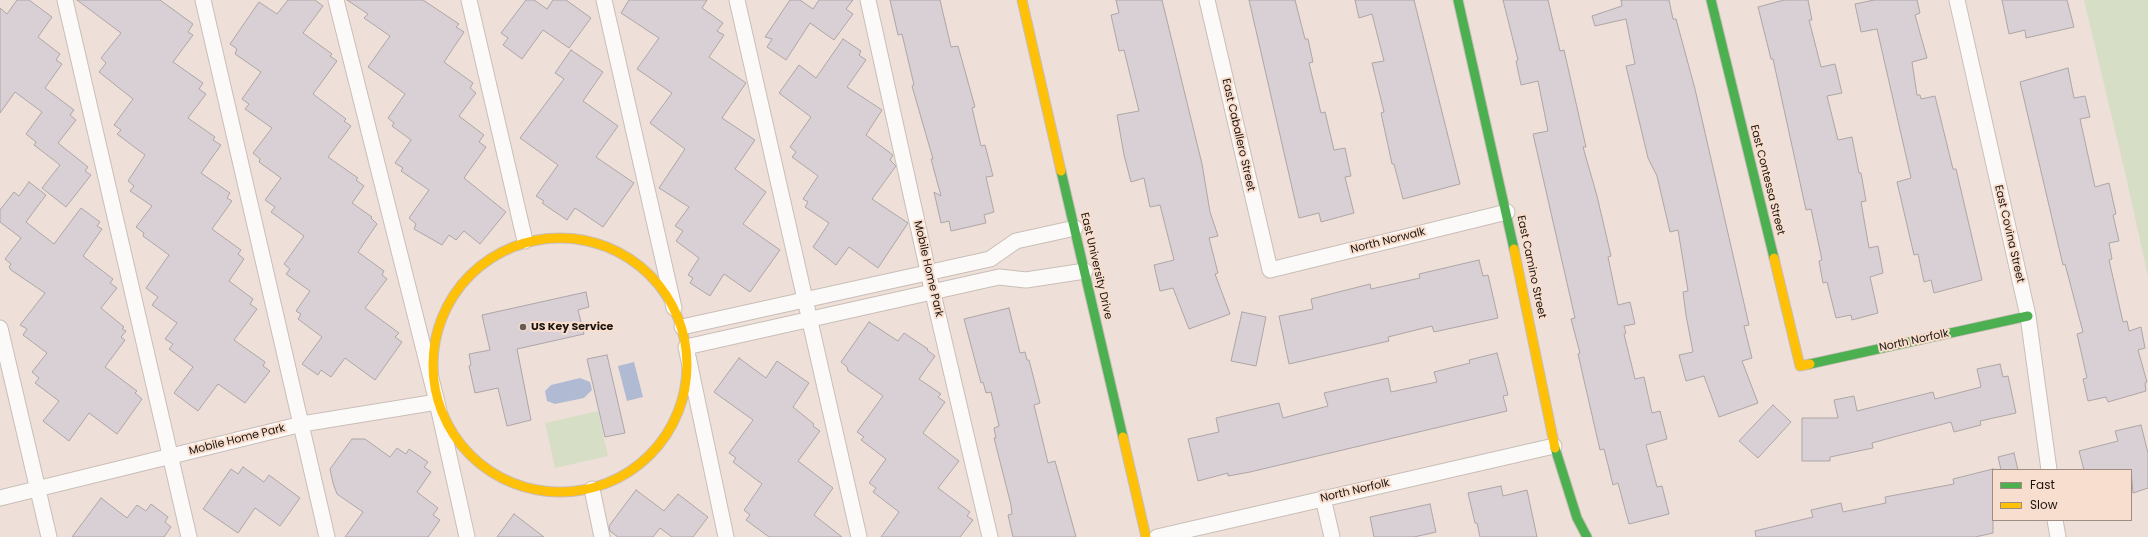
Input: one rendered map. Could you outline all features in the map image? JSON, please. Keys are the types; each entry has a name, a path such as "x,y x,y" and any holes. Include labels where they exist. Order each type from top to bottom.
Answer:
{"street":[{"path":"65,0 189,537"},
{"path":"203,0 327,537"},
{"path":"336,0 438,402 467,537"},
{"path":"469,0 525,241"},
{"path":"604,0 674,308 682,327 726,537"},
{"path":"737,0 859,537"},
{"name":"Mobile Home Park","path":"868,0 933,292 990,537"},
{"name":"East University Drive","path":"1022,0 1146,537"},
{"name":"East Caballero Street","path":"1207,0 1270,270"},
{"name":"East Camino Street","path":"1458,0 1507,212 1528,310 1554,446 1577,518 1587,537"},
{"name":"East Contessa Street","path":"1711,0 1800,366"},
{"name":"East Covina Street","path":"1957,0 2028,316 2049,469"},
{"name":"North Norwalk","path":"1270,270 1507,212"},
{"path":"682,327 990,259 1016,241 1075,228"},
{"path":"674,308 648,272 612,248 569,236 525,241 488,258 459,286 439,321 432,361 438,402 454,437 481,465 515,485 553,492 592,489 626,474 654,451 675,420 686,384 686,347"},
{"path":"686,347 810,321 999,277 1026,280 1085,271"},
{"name":"North Norfolk","path":"1800,366 2028,316"},
{"path":"0,328 49,537"},
{"name":"Mobile Home Park","path":"0,498 302,424 438,402"},
{"name":"North Norfolk","path":"1157,537 1554,446"},
{"path":"592,489 602,537"},
{"path":"1323,498 1332,537"},
{"path":"2055,521 2058,537"}],"green space":[{"path":"2084,0 2148,0 2148,277 2126,177"},
{"path":"598,411 608,456 555,468 545,423"}],"water":[{"path":"634,362 643,397 627,401 618,366"},
{"path":"580,378 590,382 592,390 584,398 555,404 547,401 545,391 551,385"}],"building":[{"path":"17,0 29,0 52,17 38,37 60,54 56,60 62,64 45,88 74,110 70,115 76,120 58,143 88,167 85,171 91,175 66,207 42,188 60,165 34,145 36,142 26,134 42,112 15,92 0,113 0,8 7,14"},
{"path":"77,0 160,0 193,24 188,32 193,35 173,62 203,83 199,89 206,94 188,118 215,137 213,140 221,145 201,173 230,193 227,198 232,201 212,229 241,250 238,254 244,259 229,281 253,299 250,304 257,309 234,340 265,362 263,366 270,371 245,403 218,384 198,411 174,393 193,367 169,349 173,344 165,339 177,323 152,305 158,297 146,288 169,255 143,236 144,233 136,227 152,206 130,191 134,186 128,181 145,155 117,134 121,130 114,125 133,99 99,72 106,63 101,58 121,33"},
{"path":"288,0 315,0 323,6 303,33 332,54 330,56 337,61 313,94 346,119 344,121 351,126 328,157 358,178 356,180 364,186 352,203 372,217 371,218 377,224 358,252 384,271 382,275 387,279 365,308 399,333 395,337 402,342 375,380 345,358 331,377 321,370 318,375 302,364 322,337 298,319 301,314 296,311 310,291 286,274 290,269 284,264 304,236 271,212 275,207 265,200 281,178 259,162 260,159 253,153 272,128 245,109 249,104 242,99 261,72 235,54 237,49 230,44 259,2 277,14"},
{"path":"347,0 423,0 459,24 456,27 464,32 444,62 473,83 470,88 476,93 459,116 484,135 479,142 486,147 464,178 506,212 480,244 464,231 456,240 449,235 442,245 414,229 416,224 409,218 429,190 401,171 403,168 395,163 411,140 392,126 394,123 388,118 405,94 368,67 390,36 364,18 368,14"},
{"path":"526,0 534,0 547,9 553,0 566,0 591,18 569,48 543,30 522,59 503,45 508,38 501,33"},
{"path":"629,0 707,0 702,8 723,23 717,31 724,35 709,57 746,83 722,118 755,140 735,169 766,192 743,224 780,250 750,292 724,274 710,296 690,283 693,278 688,275 699,258 676,241 683,231 675,226 689,207 659,188 685,149 650,123 672,93 637,69 659,38 621,13"},
{"path":"790,0 800,0 813,9 819,0 853,0 846,9 853,14 834,40 810,23 786,60 767,47 772,39 765,37"},
{"path":"890,0 940,0 951,47 958,46 975,107 972,108 981,146 985,145 993,176 986,177 994,212 984,215 986,223 951,231 949,221 941,223 934,192 941,196 931,159 933,159 912,86 914,85 902,34 898,35"},
{"path":"1116,0 1162,0 1202,164 1210,212 1218,236 1209,238 1218,273 1215,274 1230,314 1189,329 1173,288 1160,291 1154,265 1174,260 1160,205 1150,207 1144,178 1131,182 1124,155 1117,115 1139,111 1124,50 1119,51 1111,15 1119,13"},
{"path":"1249,0 1295,0 1305,39 1308,39 1313,62 1309,63 1321,113 1325,112 1334,150 1345,148 1351,176 1345,177 1354,213 1321,222 1319,213 1299,218"},
{"path":"1355,0 1414,0 1460,184 1403,199 1394,164 1392,164 1381,113 1384,112 1372,63 1384,61 1372,14 1359,18"},
{"path":"1503,0 1548,0 1560,51 1564,50 1586,147 1583,147 1597,196 1611,256 1608,257 1618,305 1630,302 1635,324 1624,326 1626,333 1624,334 1635,379 1644,377 1652,413 1660,411 1667,439 1646,445 1657,487 1662,486 1669,514 1629,524 1618,483 1613,485 1604,449 1600,450 1578,354 1580,353 1571,319 1575,318 1533,134 1548,131 1538,81 1521,85 1516,61 1518,60"},
{"path":"1621,0 1669,0 1673,19 1676,19 1695,89 1749,325 1744,326 1752,358 1742,361 1758,403 1719,417 1704,376 1686,381 1679,355 1693,352 1683,292 1688,291 1678,230 1670,232 1657,176 1648,158 1626,66 1635,64 1626,19 1595,26 1592,16 1622,6"},
{"path":"1784,0 1808,0 1812,20 1809,20 1821,67 1835,64 1842,93 1827,96 1838,140 1852,137 1866,201 1861,202 1869,248 1878,246 1883,273 1870,277 1878,313 1852,320 1851,315 1836,318 1827,282 1823,283 1819,261 1822,260 1811,209 1806,210 1773,59 1771,59 1758,7"},
{"path":"1874,0 1917,0 1920,13 1915,15 1927,58 1912,62 1917,95 1920,95 1921,99 1935,96 1953,169 1956,169 1982,280 1934,293 1931,280 1924,282 1918,254 1914,255 1897,182 1911,178 1877,29 1861,32 1855,4"},
{"path":"2002,0 2067,0 2074,27 2026,38 2025,30 2009,34"},
{"path":"843,39 861,51 859,55 866,60 847,87 882,110 866,135 893,155 890,160 896,166 872,199 908,223 878,268 849,247 836,265 813,247 829,223 805,207 808,202 803,199 818,176 792,157 796,152 790,147 811,117 779,93 799,65 816,78"},
{"path":"571,50 603,72 583,101 618,126 596,157 634,183 603,227 575,208 567,220 542,203 544,201 536,196 558,165 520,138 564,79 555,73"},
{"path":"2068,68 2074,98 2085,96 2090,117 2080,119 2095,187 2109,183 2116,214 2113,215 2119,241 2109,243 2112,259 2109,260 2123,322 2127,321 2129,331 2141,327 2145,348 2138,350 2147,382 2145,383 2146,391 2108,402 2106,397 2088,401 2083,379 2087,378 2077,334 2083,332 2065,264 2063,265 2020,82"},
{"path":"29,182 46,195 26,222 54,244 81,208 100,222 97,226 102,229 83,256 113,279 110,283 117,288 101,308 124,327 122,329 126,331 121,337 125,340 105,367 137,391 135,393 142,399 117,434 89,413 69,441 43,421 59,401 35,383 39,378 32,372 47,353 23,335 27,329 20,325 45,293 11,270 9,267 11,264 5,259 21,238 0,222 0,210 14,192 19,196"},
{"path":"1479,260 1483,276 1488,275 1498,318 1434,332 1432,326 1388,337 1389,341 1289,364 1279,316 1313,309 1311,299 1370,284 1371,289 1420,278 1419,274"},
{"path":"586,292 589,307 578,310 584,334 517,349 531,420 507,426 498,388 475,393 469,366 471,365 469,354 490,350 482,315"},
{"path":"1009,308 1020,353 1025,352 1027,360 1029,360 1040,403 1034,405 1048,463 1055,461 1076,537 1013,537 1008,515 1012,514 1011,505 994,438 996,438 994,428 999,426 991,392 986,393 983,382 981,383 964,319"},
{"path":"1242,312 1266,317 1256,366 1231,361"},
{"path":"869,322 898,341 904,333 928,349 927,350 935,356 919,379 941,394 938,397 945,402 923,433 959,461 938,488 970,512 967,516 973,520 960,537 881,537 899,512 873,492 876,488 869,483 886,459 861,440 864,437 857,432 883,396 848,371 847,367 841,362"},
{"path":"1497,353 1508,395 1503,396 1507,411 1250,472 1228,476 1228,473 1198,481 1188,439 1219,432 1216,418 1279,403 1283,418 1328,406 1324,393 1388,378 1391,392 1437,382 1434,372 1470,363 1469,360"},
{"path":"607,355 625,433 605,437 587,359"},
{"path":"739,358 766,378 777,361 809,383 793,407 814,424 813,426 820,431 798,461 833,488 814,515 842,537 769,537 746,520 750,515 744,510 762,484 733,462 736,458 729,453 753,420 714,392"},
{"path":"2000,364 2003,377 2008,376 2016,413 1980,421 1981,425 1954,432 1951,422 1872,443 1873,448 1830,457 1830,461 1802,461 1802,418 1838,418 1834,400 1854,396 1857,411 1933,392 1935,399 1981,387 1977,369"},
{"path":"1773,405 1791,422 1758,458 1739,441"},
{"path":"2141,425 2148,453 2148,488 2133,493 2132,469 2084,469 2079,451 2118,441 2115,431"},
{"path":"352,439 365,439 390,457 397,448 406,454 409,449 428,462 424,467 431,472 417,492 438,508 433,515 440,520 428,537 345,537 363,512 337,494 330,469"},
{"path":"2014,453 2018,469 2001,469 1998,457"},
{"path":"243,467 264,482 269,475 300,498 280,526 255,508 238,533 203,509 231,469 238,474"},
{"path":"1992,469 1993,533 1975,537 1756,537 1755,531 1813,517 1811,510 1841,503 1843,512 1886,503 1885,497 1954,484 1953,479"},
{"path":"1501,486 1503,496 1527,490 1537,537 1480,537 1468,493"},
{"path":"636,490 664,511 678,494 708,517 693,537 672,537 660,528 653,537 618,537 610,531 609,526"},
{"path":"101,498 127,518 137,505 146,511 151,504 168,517 165,522 171,527 164,537 72,537"},
{"path":"1430,504 1436,532 1414,537 1374,537 1370,517"},
{"path":"514,514 544,537 497,537"}],"traffic: fast":[{"path":"1458,0 1514,249"},
{"path":"1711,0 1774,258"},
{"path":"1061,171 1123,437"},
{"path":"1810,364 2028,316"},
{"path":"1555,448 1577,518 1587,537"}],"traffic: slow":[{"path":"1022,0 1061,171"},
{"path":"560,238 585,240 609,248 631,259 650,275 666,294 677,316 685,340 687,365 685,390 677,414 666,436 650,455 631,471 609,482 585,490 560,492 535,490 511,482 489,471 470,455 454,436 443,414 435,390 433,365 435,340 443,316 454,294 470,275 489,259 511,248 535,240 560,238"},
{"path":"1514,249 1555,448"},
{"path":"1774,258 1800,366 1810,364"},
{"path":"1123,437 1146,537"}],"place":[{"name":"US Key Service","path":"523,327"}]}
